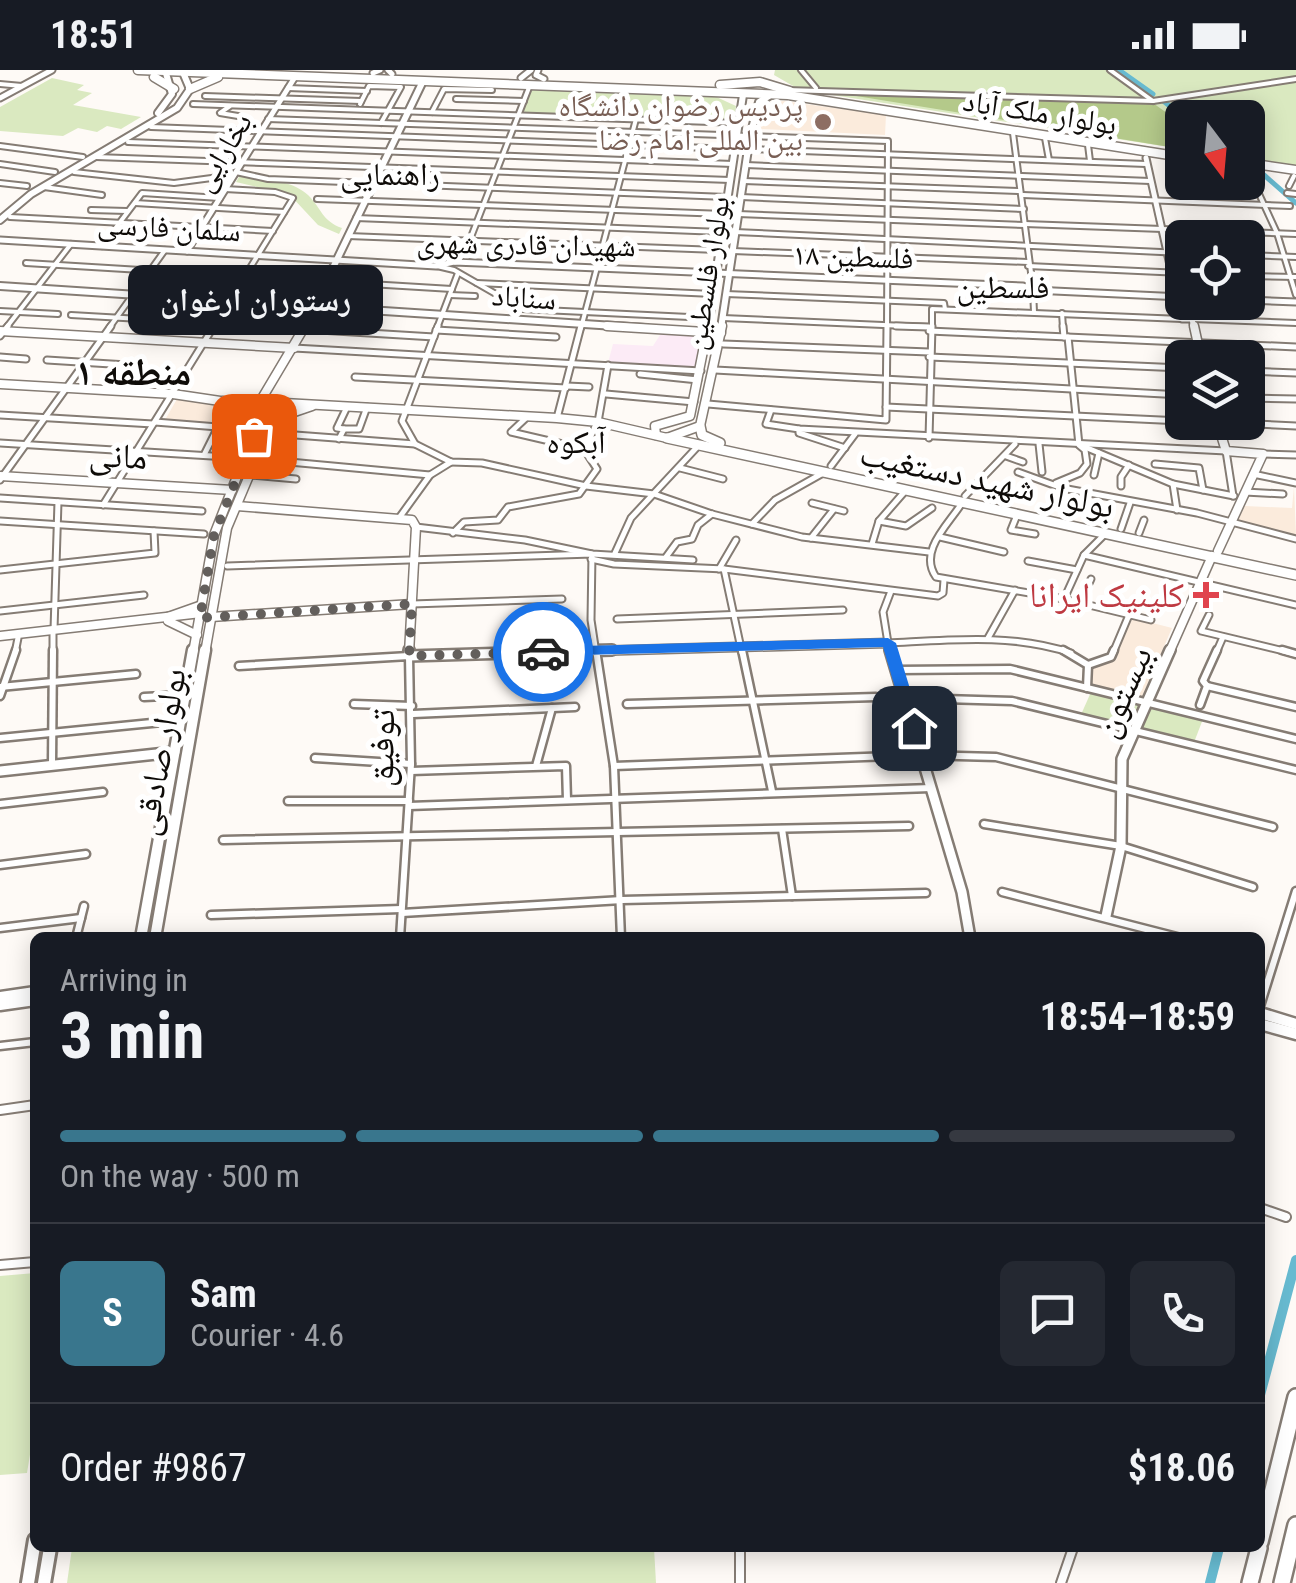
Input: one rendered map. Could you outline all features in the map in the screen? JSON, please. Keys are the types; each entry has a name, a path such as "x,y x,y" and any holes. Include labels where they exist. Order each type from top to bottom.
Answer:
{"main road":[{"path":"134,70 233,75"},
{"path":"134,70 187,95"},
{"path":"256,70 295,76 424,80 533,76 652,85"},
{"path":"182,71 187,95"},
{"path":"0,220 44,186 95,157 212,78 384,71 772,90"},
{"path":"0,212 166,107 174,91 166,72"},
{"path":"743,89 763,72 772,90"},
{"path":"282,396 294,348 424,80"},
{"path":"743,89 772,90"},
{"name":"بولوار فلسطین","path":"661,436 655,426 690,416 701,376 743,110 743,89"},
{"name":"بولوار فلسطین","path":"700,435 715,370 750,136 759,102 772,90"},
{"name":"بولوار ملک آباد","path":"772,90 1165,152"},
{"path":"743,110 757,111"},
{"path":"1265,169 1295,174"},
{"path":"727,196 741,197"},
{"name":"سناباد","path":"0,286 721,333"},
{"path":"309,316 336,307"},
{"path":"0,384 262,403 282,396 323,404 598,422 661,436 700,435"},
{"path":"262,403 282,396"},
{"name":"بولوار صادقی","path":"143,932 197,635 227,528 262,460 282,396"},
{"path":"218,398 242,414 254,436"},
{"name":"بولوار صادقی","path":"156,932 214,535 254,436 262,403"},
{"path":"274,420 323,404"},
{"name":"بولوار شهید دستغیب","path":"661,436 700,435 1017,514 1296,572"},
{"name":"بولوار شهید دستغیب","path":"700,435 716,449 1121,530 1215,554"},
{"path":"168,619 205,613"},
{"path":"168,619 197,635"},
{"path":"0,996 30,993"},
{"path":"0,1005 30,1001"},
{"path":"1265,1012 1296,1024"},
{"path":"1265,1025 1296,1034"},
{"path":"1265,1520 1296,1397"},
{"path":"1282,1583 1296,1525"},
{"path":"28,1583 33,1552"},
{"path":"44,1583 49,1552"},
{"path":"1250,1583 1257,1552"}],"street":[{"path":"0,98 52,70"},
{"path":"801,70 817,88"},
{"path":"1110,70 1153,101"},
{"name":"بخارایی","path":"187,251 295,76"},
{"path":"520,286 474,279 458,269 457,262 464,255 533,76"},
{"path":"788,92 817,88 1153,101 1296,79"},
{"path":"0,84 22,86"},
{"path":"289,86 327,85"},
{"path":"289,86 400,87 381,123"},
{"path":"357,110 368,89"},
{"path":"432,112 444,89 492,90"},
{"path":"205,96 361,102"},
{"path":"456,99 524,101"},
{"path":"193,104 740,123"},
{"path":"231,105 220,113 238,116"},
{"path":"364,122 371,110"},
{"path":"268,118 888,141 886,420 708,404"},
{"path":"557,418 600,267 636,119"},
{"path":"151,128 735,149"},
{"path":"1012,132 1034,312"},
{"path":"1044,138 1049,160"},
{"path":"128,142 733,164"},
{"path":"1088,144 1090,162"},
{"path":"0,146 83,157"},
{"path":"0,162 17,148"},
{"path":"748,149 1133,163 1157,155"},
{"path":"1133,163 1136,152 1146,161 1165,247"},
{"path":"95,157 730,180"},
{"path":"187,180 200,161"},
{"path":"0,162 55,172"},
{"path":"746,165 1150,181"},
{"path":"74,172 146,182 235,174 373,184 727,196"},
{"path":"1295,174 1288,190 1296,194"},
{"path":"744,181 1290,206"},
{"path":"0,183 27,186"},
{"path":"44,186 102,195"},
{"path":"103,505 293,198 275,192 225,190"},
{"path":"102,246 142,193 220,198"},
{"path":"741,197 1024,208"},
{"path":"318,199 724,214"},
{"path":"1263,200 1293,277 1296,299 1265,299"},
{"path":"135,203 284,212"},
{"path":"91,210 128,212"},
{"path":"738,214 1296,234"},
{"path":"10,217 272,232"},
{"path":"356,218 721,232"},
{"path":"735,232 1165,252"},
{"path":"348,236 718,250"},
{"name":"سلمان فارسی","path":"0,240 336,260"},
{"path":"1,333 71,244"},
{"path":"1,478 165,250"},
{"path":"732,251 1165,273"},
{"path":"1265,255 1296,257"},
{"name":"شهیدان قادری شهری","path":"336,260 436,266 457,262 716,271"},
{"path":"26,264 245,276 475,296"},
{"path":"436,266 458,272 517,308 710,318"},
{"path":"716,271 730,272"},
{"path":"415,444 402,420 458,272"},
{"name":"فلسطین ۱۸","path":"730,272 1165,295"},
{"path":"1265,276 1293,277"},
{"path":"476,284 713,294"},
{"path":"726,294 1165,317"},
{"path":"929,438 931,310 945,306"},
{"path":"0,311 58,314"},
{"path":"1056,484 1063,477 1080,474 1087,464 1079,445 1062,314"},
{"path":"70,315 158,320"},
{"path":"723,318 1165,341"},
{"path":"1211,320 1296,324"},
{"path":"266,326 556,337"},
{"path":"1,333 608,365 701,376"},
{"path":"723,344 1165,367"},
{"path":"1265,346 1296,347"},
{"path":"0,357 26,359"},
{"path":"47,360 126,365"},
{"path":"584,449 606,394 604,377 608,365"},
{"path":"715,370 1165,394"},
{"path":"1265,372 1296,373"},
{"path":"640,374 701,376"},
{"path":"355,377 589,387"},
{"path":"606,394 694,402"},
{"path":"1265,398 1296,399"},
{"path":"348,406 337,428 359,430 367,406"},
{"path":"886,408 1165,420"},
{"path":"771,410 766,424 855,434 1296,455"},
{"path":"0,415 218,427 204,456"},
{"path":"453,533 464,522 498,520 508,508 579,494 598,469 584,449 512,432 528,416"},
{"path":"1265,425 1296,426"},
{"path":"339,440 344,429"},
{"path":"799,429 799,433 845,448"},
{"path":"262,460 282,434 415,444 452,462 482,463 586,486 654,494 712,514 812,538 929,552"},
{"path":"752,524 775,500 806,486 827,469 855,434"},
{"path":"616,552 631,518 680,468 700,435"},
{"path":"1222,440 1240,495"},
{"path":"0,443 244,458"},
{"path":"1015,443 963,500 929,552 930,572 944,580 1064,599 1151,620"},
{"path":"1039,444 1042,472"},
{"path":"1079,445 1173,484 1240,495 1283,494"},
{"path":"1094,476 1099,454"},
{"name":"بیستون","path":"1106,916 1120,846 1122,759 1240,495 1263,454"},
{"path":"1005,456 1023,462"},
{"path":"262,460 369,465 430,475"},
{"path":"399,518 430,475 452,462"},
{"path":"1155,464 1199,468 1204,490"},
{"path":"1121,486 1121,476 1129,466"},
{"path":"680,468 722,478"},
{"path":"1018,472 1130,503 1296,538"},
{"path":"1254,474 1296,483"},
{"path":"251,475 296,479"},
{"name":"مانی","path":"1,478 232,490"},
{"path":"1173,484 1177,510"},
{"path":"872,544 879,521 906,490"},
{"path":"0,498 202,511"},
{"path":"52,766 58,502"},
{"path":"812,503 844,511"},
{"path":"1121,530 1130,503"},
{"path":"237,506 399,518 412,520 416,527 526,540 614,564 722,569 938,596 943,592 944,580"},
{"path":"879,521 906,526 932,508"},
{"path":"812,538 834,509"},
{"path":"666,557 677,542 692,540 698,525 712,514"},
{"path":"1017,514 1011,530 1035,534"},
{"path":"0,520 204,534"},
{"path":"1139,534 1144,520"},
{"name":"توفیق","path":"400,932 411,768 409,656 416,527"},
{"path":"0,570 155,553 154,531"},
{"path":"1064,599 1084,555 1106,534"},
{"path":"940,537 1004,552"},
{"path":"736,540 722,569 772,791"},
{"path":"542,546 547,556"},
{"path":"228,566 592,557 616,552 693,560"},
{"path":"1084,555 1296,605"},
{"path":"592,557 591,610 614,766 621,932"},
{"path":"1028,562 1077,570"},
{"path":"1080,603 1090,579"},
{"path":"988,638 1015,590"},
{"path":"891,591 883,612 888,643 962,892 969,932"},
{"path":"0,611 144,595"},
{"path":"205,613 562,599"},
{"path":"617,620 843,610"},
{"path":"1088,665 1111,658 1129,615"},
{"path":"1209,615 1202,632 1296,654"},
{"path":"0,638 168,619"},
{"path":"0,638 53,632"},
{"path":"1223,636 1204,681 1207,686 1296,707"},
{"path":"0,696 18,638"},
{"path":"238,666 409,656 988,638 1076,654 1088,665 1087,688"},
{"path":"898,670 1010,669 1296,739"},
{"path":"3,687 136,674"},
{"path":"1200,705 1207,686"},
{"path":"144,697 186,695"},
{"path":"627,704 876,697"},
{"path":"944,699 1012,700 1296,770"},
{"path":"354,704 412,710 575,707"},
{"path":"536,766 552,708"},
{"path":"0,738 172,721"},
{"path":"0,771 175,752"},
{"path":"922,755 996,757 1273,827"},
{"path":"614,766 892,756"},
{"path":"316,758 411,768 566,766 567,800"},
{"path":"288,801 409,804 932,788"},
{"path":"0,804 102,792"},
{"path":"984,824 1120,846 1253,887"},
{"path":"223,840 909,826"},
{"path":"782,829 792,896"},
{"path":"0,864 86,854"},
{"path":"1265,994 1296,891"},
{"path":"211,915 926,892"},
{"path":"1002,892 1161,932"},
{"path":"77,932 84,906"},
{"path":"0,928 80,918"},
{"path":"1265,961 1274,964"},
{"path":"0,1046 30,1043"},
{"path":"0,1110 30,1106"},
{"path":"1265,1210 1286,1217"},
{"path":"0,1266 30,1263"},
{"path":"740,1552 740,1583"},
{"path":"1061,1583 1072,1552"}],"shaded area":[{"name":"پردیس رضوان دانشگاه بین المللی امام رضا","path":"783,101 886,115 885,135 760,129 764,106"},
{"path":"662,332 702,335 695,368 608,363 613,344 653,346"},
{"path":"177,399 215,401 223,407 220,414 229,415 225,424 165,420"},
{"path":"1294,487 1296,535 1237,522 1245,506 1292,508"},
{"path":"1133,618 1172,628 1142,697 1092,686 1090,670 1117,659 1118,645"}],"green space":[{"path":"775,70 1296,70 1296,167 1265,162 1265,100 1165,100 1165,146 800,90 774,75"},
{"path":"52,78 84,85 77,90 92,93 73,105 141,117 121,129 107,126 97,132 78,128 63,136 0,131 0,107"},
{"path":"531,88 712,95 736,106 734,122 520,114"},
{"path":"844,94 1153,103 1165,112 1165,146"},
{"path":"240,175 301,190 326,218 342,228 339,234 318,225 290,195 236,182"},
{"path":"1091,692 1203,719 1193,745 1080,717"},
{"path":"30,1273 30,1455 27,1473 0,1475 0,1276"},
{"path":"71,1552 654,1552 656,1583 67,1583"}],"waterway":[{"path":"1119,70 1153,94"},
{"path":"1265,176 1296,203"},
{"path":"1265,1376 1296,1260"},
{"path":"1210,1583 1218,1552"}],"way so far":[{"path":"254,436 214,535 200,618 412,604 409,656 543,652"}],"place":[{"name":"پردیس رضوان دانشگاه بین المللی امام رضا","path":"823,122"},
{"name":"رستوران ارغوان","path":"254,436"},
{"name":"کلینیک ایرانا","path":"1206,595"}],"district":[{"name":"راهنمایی","path":"390,174"},
{"name":"فلسطین","path":"1003,287"},
{"name":"منطقه ۱","path":"133,372"},
{"name":"آبکوه","path":"576,442"}],"route":[{"path":"543,652 888,643 914,728"}]}
